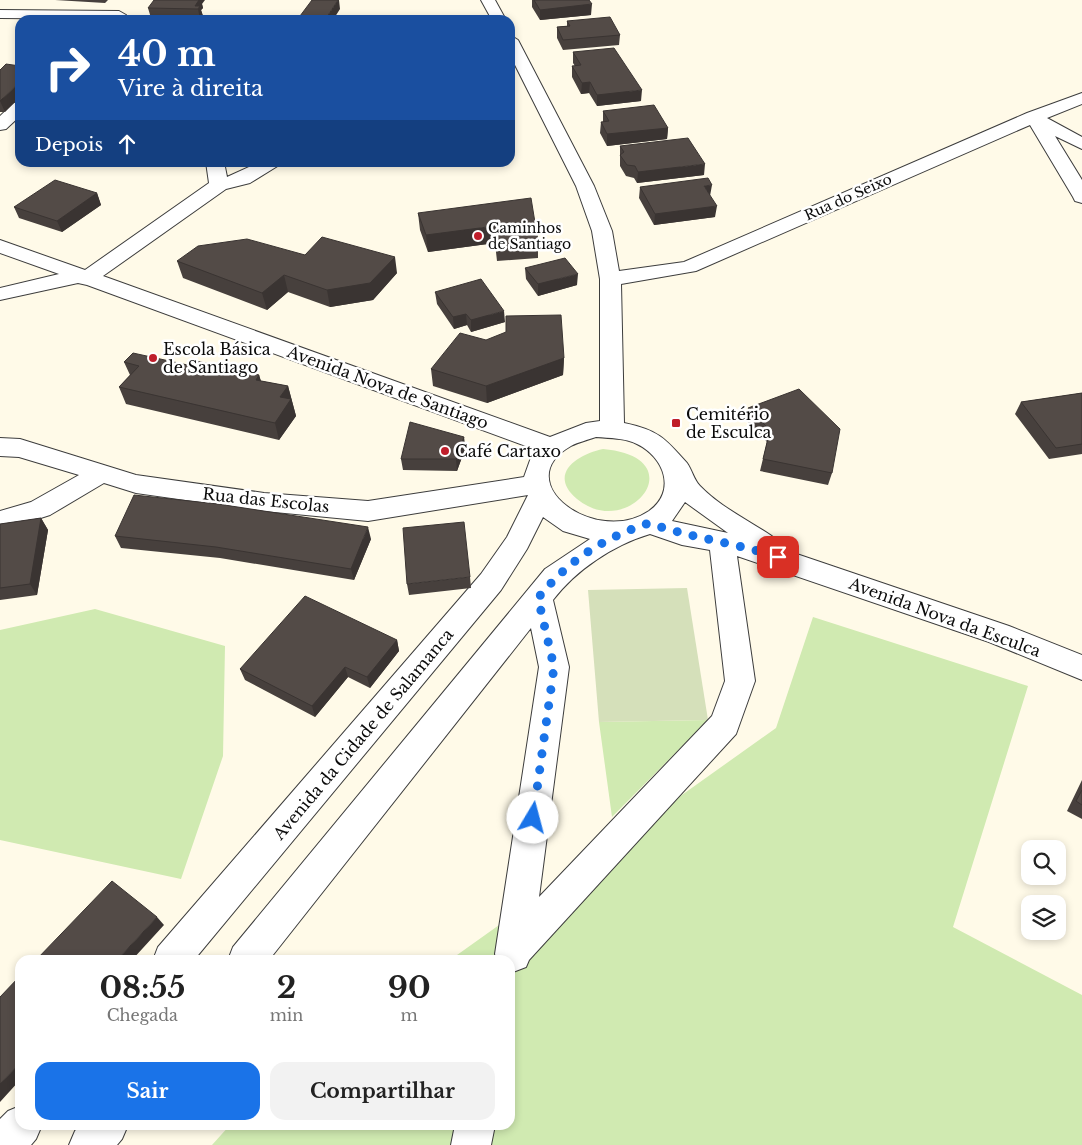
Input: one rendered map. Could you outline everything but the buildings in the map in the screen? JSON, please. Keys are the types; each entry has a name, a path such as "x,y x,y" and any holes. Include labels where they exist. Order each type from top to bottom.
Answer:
{"street":[{"path":"488,0 496,15"},
{"path":"0,14 120,13"},
{"path":"515,50 586,186 602,230 610,279 612,429"},
{"name":"Rua do Seixo","path":"610,279 689,267 1033,117 1082,98"},
{"path":"4,131 15,114"},
{"path":"1033,117 1082,144"},
{"path":"1033,117 1055,149 1082,197"},
{"path":"216,167 219,186"},
{"path":"0,294 83,277 219,186 243,179 266,167"},
{"name":"Avenida Nova de Santiago","path":"0,246 551,446"},
{"path":"250,955 555,577 574,560 639,527 665,513 676,499 680,484 677,468 667,453 652,441 633,433 612,429 578,432 551,446 542,457 536,470 538,490 551,511 566,522 586,529 608,532 639,527"},
{"name":"Rua das Escolas","path":"0,447 20,448 136,484 264,502 368,511 538,490"},
{"name":"Avenida Nova da Esculca","path":"677,468 690,492 712,510 762,543 807,567"},
{"path":"0,521 35,511 60,499 100,473"},
{"name":"Avenida da Cidade de Salamanca","path":"175,955 491,582 518,542 538,490"},
{"name":"Avenida Nova da Esculca","path":"639,527 722,542 807,567 999,634 1082,668"},
{"path":"515,956 725,724 740,681 722,542"},
{"path":"513,955 554,667 538,598"},
{"path":"3,1145 17,1130"},
{"path":"89,1145 103,1130"},
{"path":"471,1145 474,1130"}],"green space":[{"path":"603,449 631,455 645,466 649,480 644,493 633,504 616,510 597,510 577,499 568,490 565,474 569,466 584,455"},
{"path":"687,588 708,720 599,722 588,590"},
{"path":"95,609 225,646 223,756 181,879 0,840 0,630"},
{"path":"813,617 1028,686 953,927 1082,995 1082,1145 212,1145 226,1130 515,1130 515,955 457,955 776,728"},
{"path":"708,720 612,817 599,722"}],"place":[{"name":"Caminhos de Santiago","path":"478,236"},
{"name":"Escola Básica de Santiago","path":"153,358"},
{"name":"Cemitério de Esculca","path":"676,423"},
{"name":"Café Cartaxo","path":"445,451"}],"route":[{"path":"533,818 554,667 538,598 555,577 574,560 597,546 629,530 649,523 682,535 722,542 778,557"}]}
